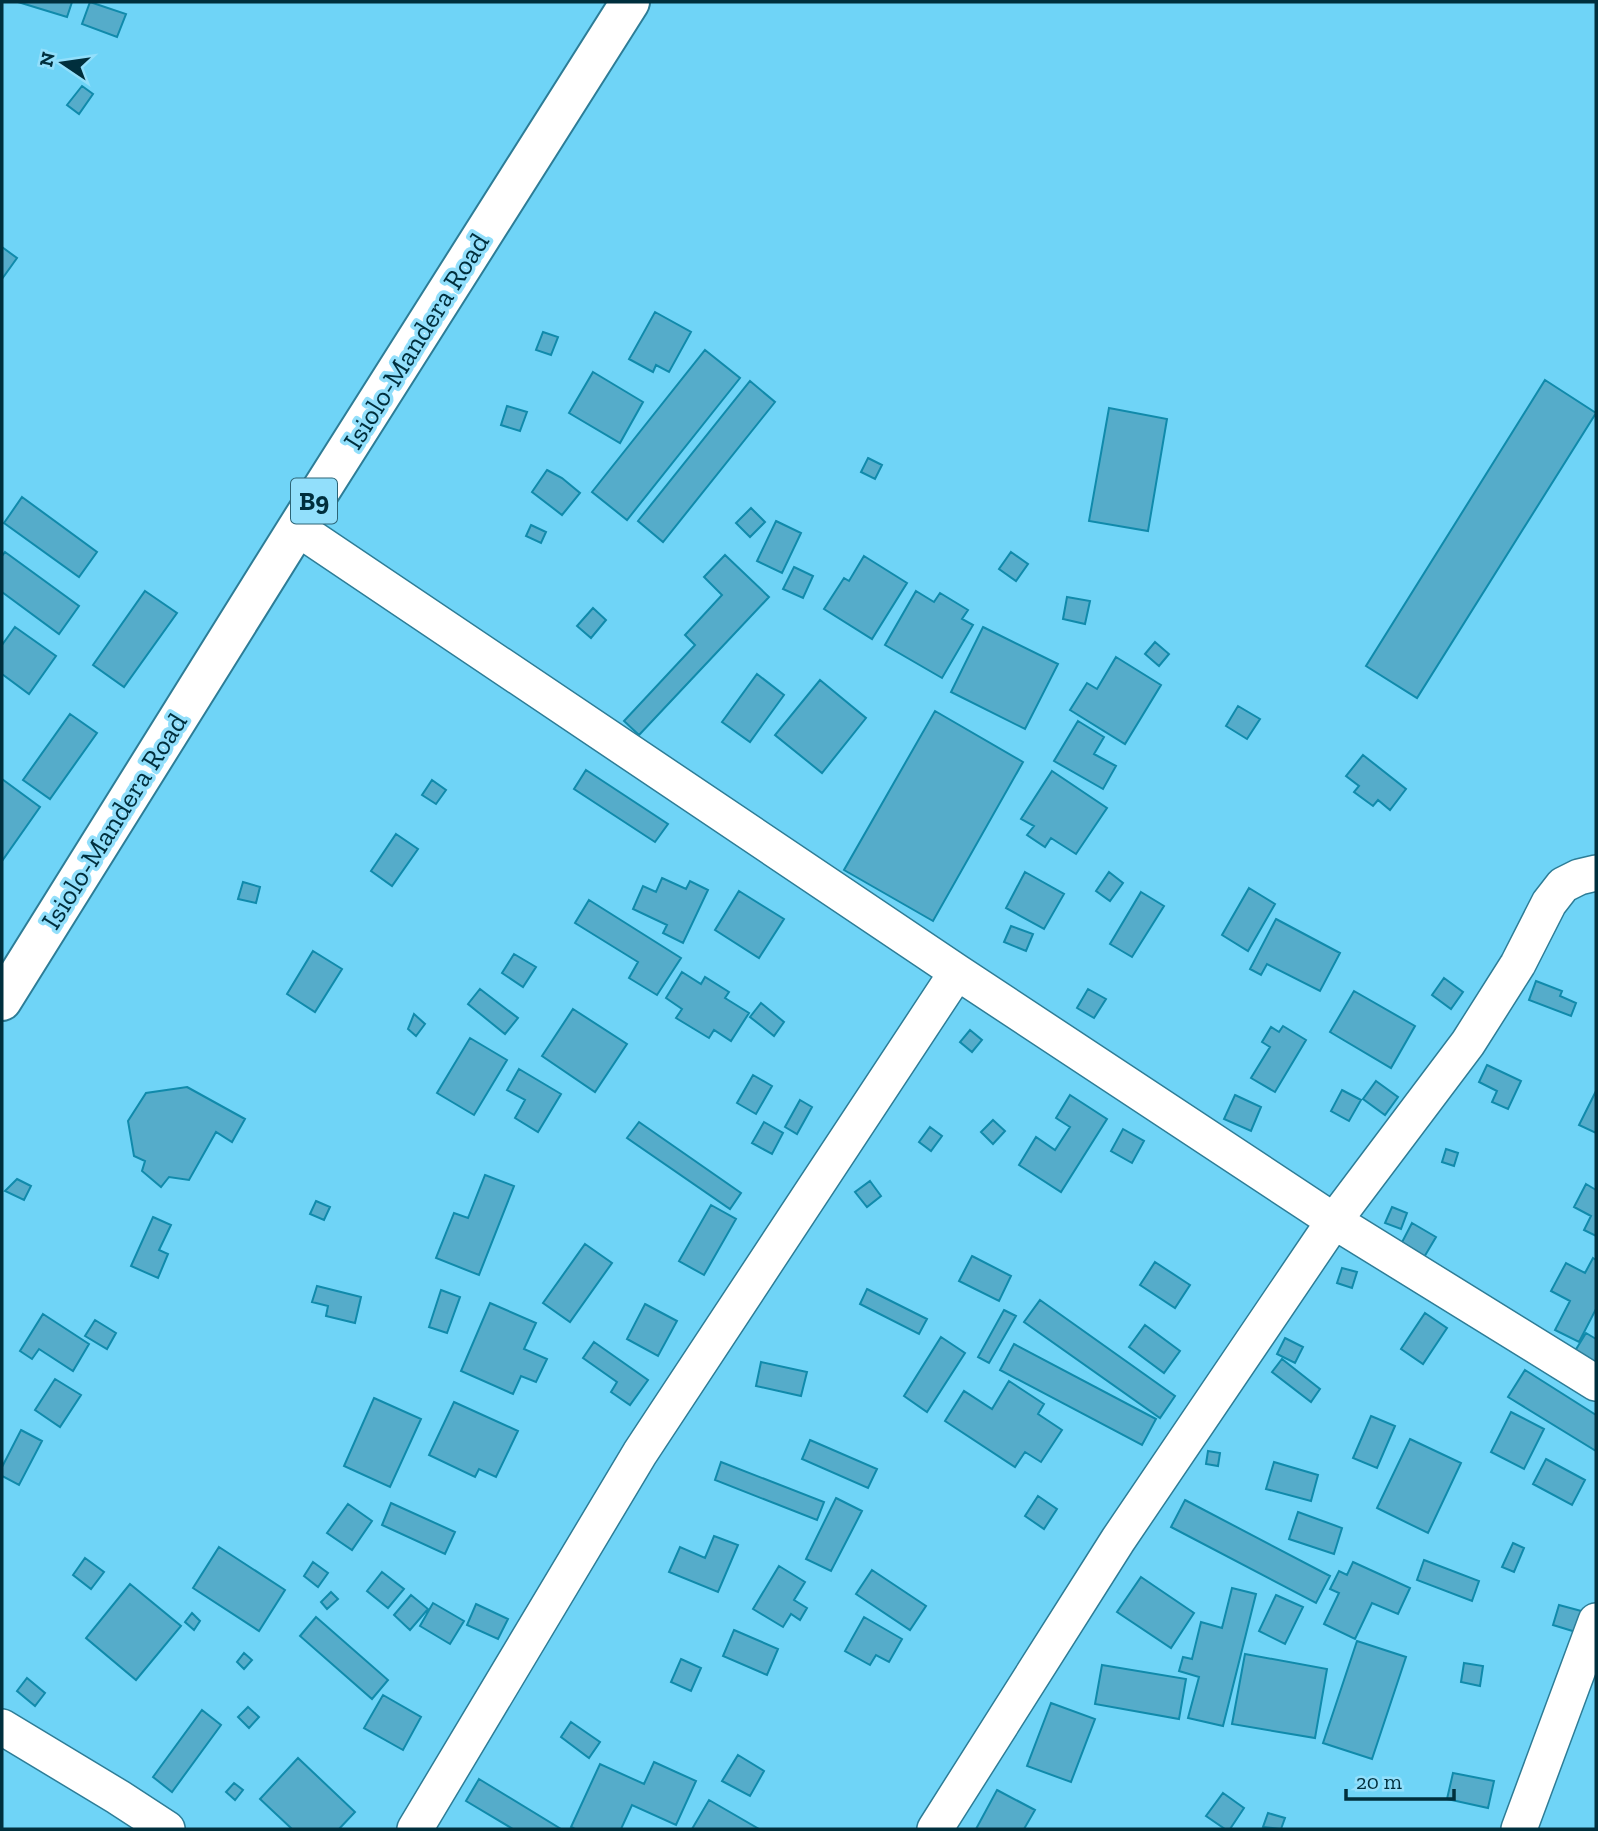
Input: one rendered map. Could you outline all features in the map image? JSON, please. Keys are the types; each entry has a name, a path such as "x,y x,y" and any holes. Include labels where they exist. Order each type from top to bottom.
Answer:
{"highway":[{"name":"Isiolo-Mandera Road","path":"2,1001 630,2"}],"street":[{"path":"297,528 957,972 1334,1221 1596,1383"},
{"path":"935,1829 1118,1540 1334,1221 1468,1043 1518,964 1549,902 1563,885 1596,873"},
{"path":"415,1829 640,1453 957,972"},
{"path":"1519,1829 1596,1621"},
{"path":"2,1727 167,1829"}],"building":[{"path":"18,2 72,2 67,17"},
{"path":"90,2 126,14 117,37 82,24"},
{"path":"82,86 93,94 79,114 67,105"},
{"path":"2,247 17,258 2,279"},
{"path":"655,312 691,332 669,372 656,365 653,372 629,359"},
{"path":"543,332 558,337 551,355 536,350"},
{"path":"705,350 740,378 627,520 592,492"},
{"path":"593,372 643,402 620,443 569,413"},
{"path":"1545,380 1596,413 1417,698 1366,666"},
{"path":"750,381 775,402 663,542 638,521"},
{"path":"507,406 527,412 520,431 501,425"},
{"path":"1109,408 1167,419 1148,531 1089,521"},
{"path":"868,458 882,465 875,479 861,472"},
{"path":"547,470 580,493 562,515 532,492"},
{"path":"22,497 97,552 79,577 4,523"},
{"path":"751,508 765,522 750,537 736,523"},
{"path":"776,521 801,533 782,573 757,561"},
{"path":"531,525 546,532 541,543 526,536"},
{"path":"5,552 79,606 59,634 2,592 2,556"},
{"path":"1011,552 1028,564 1016,581 999,569"},
{"path":"725,555 769,597 639,735 624,721 695,645 685,635 722,595 704,577"},
{"path":"864,556 907,583 872,639 824,609 844,578 849,581"},
{"path":"794,567 813,576 803,598 783,589"},
{"path":"145,591 177,613 124,687 93,665"},
{"path":"916,591 934,602 940,593 968,610 962,619 973,625 942,678 885,645"},
{"path":"1067,597 1090,601 1085,624 1063,619"},
{"path":"593,608 606,620 591,638 577,626"},
{"path":"15,627 56,656 29,694 2,674 2,645"},
{"path":"983,627 1058,664 1025,729 951,692"},
{"path":"1155,642 1169,654 1159,666 1145,654"},
{"path":"1116,657 1161,685 1125,744 1070,710 1087,683 1097,689"},
{"path":"757,674 784,695 750,742 722,722"},
{"path":"820,680 866,718 822,773 775,735"},
{"path":"1238,706 1260,719 1247,739 1226,726"},
{"path":"935,711 1023,762 933,921 844,870"},
{"path":"70,714 97,733 50,799 23,780"},
{"path":"1078,721 1104,737 1094,754 1116,766 1103,789 1054,761"},
{"path":"1363,755 1406,789 1390,810 1378,800 1373,806 1354,792 1359,786 1346,776"},
{"path":"586,770 668,824 655,842 574,789"},
{"path":"1052,771 1107,808 1076,854 1051,838 1045,847 1027,835 1034,826 1021,819"},
{"path":"2,779 40,807 2,861"},
{"path":"432,780 446,790 436,804 422,795"},
{"path":"396,834 418,849 392,886 371,871"},
{"path":"1025,872 1064,894 1044,929 1006,908"},
{"path":"1109,872 1123,883 1110,901 1096,891"},
{"path":"662,878 686,889 690,881 708,890 683,943 663,933 667,925 633,909 643,886 656,892"},
{"path":"243,882 260,887 256,903 238,899"},
{"path":"1249,888 1275,904 1248,951 1222,935"},
{"path":"739,891 784,919 759,958 715,930"},
{"path":"1141,892 1164,906 1132,957 1110,944"},
{"path":"589,900 681,958 657,995 629,978 638,962 575,923"},
{"path":"1276,919 1340,953 1320,991 1267,964 1261,975 1250,969"},
{"path":"1011,926 1033,934 1026,951 1004,942"},
{"path":"313,951 342,969 315,1012 287,994"},
{"path":"514,954 536,967 523,987 502,973"},
{"path":"682,972 701,984 705,977 729,992 725,998 749,1013 731,1041 714,1030 709,1038 676,1018 682,1009 666,998"},
{"path":"1444,978 1463,992 1451,1009 1432,995"},
{"path":"1536,981 1562,991 1560,996 1576,1003 1571,1016 1529,1000"},
{"path":"480,989 518,1018 505,1034 468,1004"},
{"path":"1088,989 1106,999 1094,1018 1077,1008"},
{"path":"1354,991 1415,1026 1391,1068 1330,1032"},
{"path":"761,1003 784,1022 774,1036 750,1017"},
{"path":"573,1009 627,1044 595,1092 542,1056"},
{"path":"414,1014 425,1024 416,1036 408,1029"},
{"path":"1283,1026 1306,1040 1275,1092 1251,1078 1270,1047 1262,1042 1271,1027 1279,1032"},
{"path":"970,1030 982,1040 972,1052 960,1042"},
{"path":"470,1038 507,1060 474,1115 437,1093"},
{"path":"1487,1065 1521,1081 1508,1109 1492,1102 1497,1091 1479,1082"},
{"path":"519,1069 561,1094 538,1132 515,1118 525,1100 507,1090"},
{"path":"753,1075 772,1086 756,1114 737,1103"},
{"path":"1376,1081 1398,1097 1385,1115 1363,1099"},
{"path":"187,1087 245,1119 232,1142 216,1132 189,1180 169,1177 161,1187 142,1171 145,1161 134,1156 128,1121 146,1093"},
{"path":"1342,1090 1361,1100 1349,1121 1331,1111"},
{"path":"1596,1091 1596,1133 1579,1125"},
{"path":"1070,1095 1107,1119 1061,1192 1019,1165 1036,1137 1055,1150 1070,1127 1056,1118"},
{"path":"1235,1095 1261,1107 1251,1131 1224,1119"},
{"path":"800,1100 812,1107 797,1134 785,1127"},
{"path":"993,1120 1005,1131 993,1144 981,1132"},
{"path":"639,1122 741,1193 730,1209 627,1138"},
{"path":"764,1122 783,1133 772,1154 752,1143"},
{"path":"930,1127 942,1136 931,1151 919,1142"},
{"path":"1123,1129 1144,1141 1132,1163 1111,1151"},
{"path":"1446,1149 1458,1153 1454,1166 1442,1162"},
{"path":"485,1175 514,1186 479,1275 436,1258 454,1213 468,1218"},
{"path":"17,1179 31,1186 24,1200 5,1191"},
{"path":"870,1181 881,1196 867,1207 855,1192"},
{"path":"1586,1184 1596,1190 1596,1236 1584,1230 1591,1216 1574,1207"},
{"path":"316,1201 330,1207 324,1220 310,1214"},
{"path":"711,1205 736,1219 704,1275 679,1261"},
{"path":"1392,1207 1407,1213 1401,1229 1385,1223"},
{"path":"153,1217 171,1225 159,1250 168,1254 158,1278 131,1266"},
{"path":"1412,1223 1436,1237 1423,1259 1400,1246"},
{"path":"585,1244 612,1263 570,1322 543,1303"},
{"path":"972,1256 1011,1276 999,1301 959,1281"},
{"path":"1593,1258 1596,1260 1596,1309 1579,1342 1555,1330 1570,1301 1551,1291 1566,1263 1585,1273"},
{"path":"1155,1262 1190,1285 1175,1308 1140,1285"},
{"path":"1342,1268 1357,1272 1352,1288 1337,1283"},
{"path":"317,1286 361,1297 355,1323 326,1316 328,1306 312,1302"},
{"path":"867,1289 927,1319 919,1334 860,1304"},
{"path":"441,1290 460,1297 447,1333 429,1327"},
{"path":"1040,1300 1175,1396 1160,1418 1024,1322"},
{"path":"490,1303 536,1323 524,1349 547,1359 536,1382 521,1376 513,1394 461,1371"},
{"path":"645,1304 677,1321 658,1356 627,1339"},
{"path":"1004,1310 1016,1316 989,1363 978,1357"},
{"path":"1425,1313 1447,1328 1423,1364 1401,1349"},
{"path":"43,1314 89,1344 73,1371 39,1349 32,1359 20,1351"},
{"path":"95,1320 116,1333 107,1349 85,1336"},
{"path":"1145,1325 1180,1351 1164,1373 1129,1347"},
{"path":"1586,1333 1596,1339 1596,1364 1575,1351"},
{"path":"941,1337 965,1353 927,1412 904,1396"},
{"path":"1285,1338 1303,1347 1295,1363 1277,1354"},
{"path":"594,1342 648,1380 630,1405 611,1392 617,1382 583,1358"},
{"path":"1014,1344 1156,1419 1142,1445 1000,1370"},
{"path":"1282,1359 1320,1389 1311,1402 1272,1372"},
{"path":"761,1362 807,1372 801,1396 756,1386"},
{"path":"1525,1370 1596,1415 1596,1451 1508,1397"},
{"path":"55,1379 81,1395 60,1427 35,1410"},
{"path":"1009,1381 1044,1404 1038,1414 1062,1430 1041,1462 1025,1452 1015,1467 945,1421 964,1391 992,1409"},
{"path":"374,1398 421,1419 390,1487 344,1466"},
{"path":"454,1402 518,1431 496,1477 479,1469 475,1477 429,1455"},
{"path":"1511,1412 1544,1429 1524,1469 1491,1452"},
{"path":"1371,1416 1395,1426 1377,1468 1353,1458"},
{"path":"21,1430 42,1441 19,1485 2,1476 2,1467"},
{"path":"1410,1439 1461,1463 1428,1533 1377,1508"},
{"path":"810,1440 877,1469 868,1488 802,1459"},
{"path":"1208,1451 1220,1453 1218,1466 1206,1464"},
{"path":"1546,1459 1585,1480 1572,1505 1533,1484"},
{"path":"721,1462 824,1502 817,1520 715,1480"},
{"path":"1274,1462 1318,1475 1311,1501 1266,1489"},
{"path":"1038,1496 1057,1509 1044,1529 1025,1516"},
{"path":"836,1498 862,1511 831,1571 806,1559"},
{"path":"1185,1500 1330,1576 1316,1603 1171,1527"},
{"path":"391,1503 455,1532 445,1554 382,1525"},
{"path":"348,1504 372,1521 352,1550 327,1533"},
{"path":"1298,1512 1342,1528 1334,1554 1289,1539"},
{"path":"714,1536 738,1545 718,1592 669,1572 680,1547 705,1558"},
{"path":"1513,1543 1524,1548 1514,1572 1502,1567"},
{"path":"219,1547 285,1590 259,1631 193,1588"},
{"path":"85,1558 104,1572 91,1589 73,1575"},
{"path":"1424,1560 1479,1581 1472,1601 1417,1580"},
{"path":"313,1562 328,1573 318,1587 304,1576"},
{"path":"1353,1562 1410,1588 1398,1614 1372,1603 1355,1639 1324,1624 1339,1593 1330,1589 1339,1571 1347,1575"},
{"path":"779,1566 805,1582 794,1600 807,1608 800,1620 791,1614 783,1627 753,1609"},
{"path":"872,1570 926,1606 910,1630 856,1594"},
{"path":"382,1572 404,1589 388,1608 367,1591"},
{"path":"1141,1577 1194,1613 1171,1648 1117,1612"},
{"path":"130,1584 181,1626 136,1680 86,1638"},
{"path":"1232,1588 1256,1594 1223,1726 1188,1718 1199,1677 1179,1671 1183,1657 1192,1659 1201,1622 1222,1628"},
{"path":"331,1592 338,1599 327,1609 321,1602"},
{"path":"411,1595 428,1609 410,1630 394,1615"},
{"path":"1276,1595 1303,1607 1285,1644 1259,1631"},
{"path":"433,1603 464,1621 450,1644 420,1626"},
{"path":"476,1604 508,1619 498,1639 467,1625"},
{"path":"1559,1605 1585,1612 1579,1633 1553,1625"},
{"path":"192,1613 200,1621 194,1630 185,1622"},
{"path":"316,1617 388,1680 372,1699 300,1636"},
{"path":"864,1617 902,1639 889,1662 876,1655 870,1665 845,1651"},
{"path":"734,1630 778,1649 767,1675 723,1656"},
{"path":"1357,1641 1406,1657 1372,1759 1323,1743"},
{"path":"244,1653 252,1660 244,1669 237,1662"},
{"path":"1245,1654 1327,1669 1315,1738 1232,1724"},
{"path":"681,1659 701,1668 691,1691 671,1682"},
{"path":"1464,1663 1483,1666 1480,1686 1461,1682"},
{"path":"1102,1665 1186,1679 1179,1719 1095,1704"},
{"path":"27,1678 45,1693 35,1706 17,1691"},
{"path":"383,1695 421,1717 403,1750 364,1728"},
{"path":"1051,1703 1095,1719 1071,1782 1027,1766"},
{"path":"248,1707 259,1717 249,1728 238,1717"},
{"path":"202,1710 221,1725 172,1792 153,1777"},
{"path":"571,1722 600,1742 589,1758 561,1737"},
{"path":"738,1755 764,1771 750,1796 722,1781"},
{"path":"298,1758 355,1812 339,1829 292,1829 260,1799"},
{"path":"654,1762 696,1781 676,1825 632,1805 621,1829 571,1827 600,1764 644,1784"},
{"path":"1453,1773 1494,1781 1488,1808 1447,1799"},
{"path":"479,1779 561,1829 513,1829 466,1801"},
{"path":"234,1783 243,1790 235,1800 226,1792"},
{"path":"997,1790 1035,1810 1024,1829 976,1829"},
{"path":"1223,1793 1244,1808 1230,1829 1225,1829 1206,1816"},
{"path":"709,1800 759,1829 692,1829"},
{"path":"1268,1813 1285,1818 1281,1829 1263,1827"}]}
